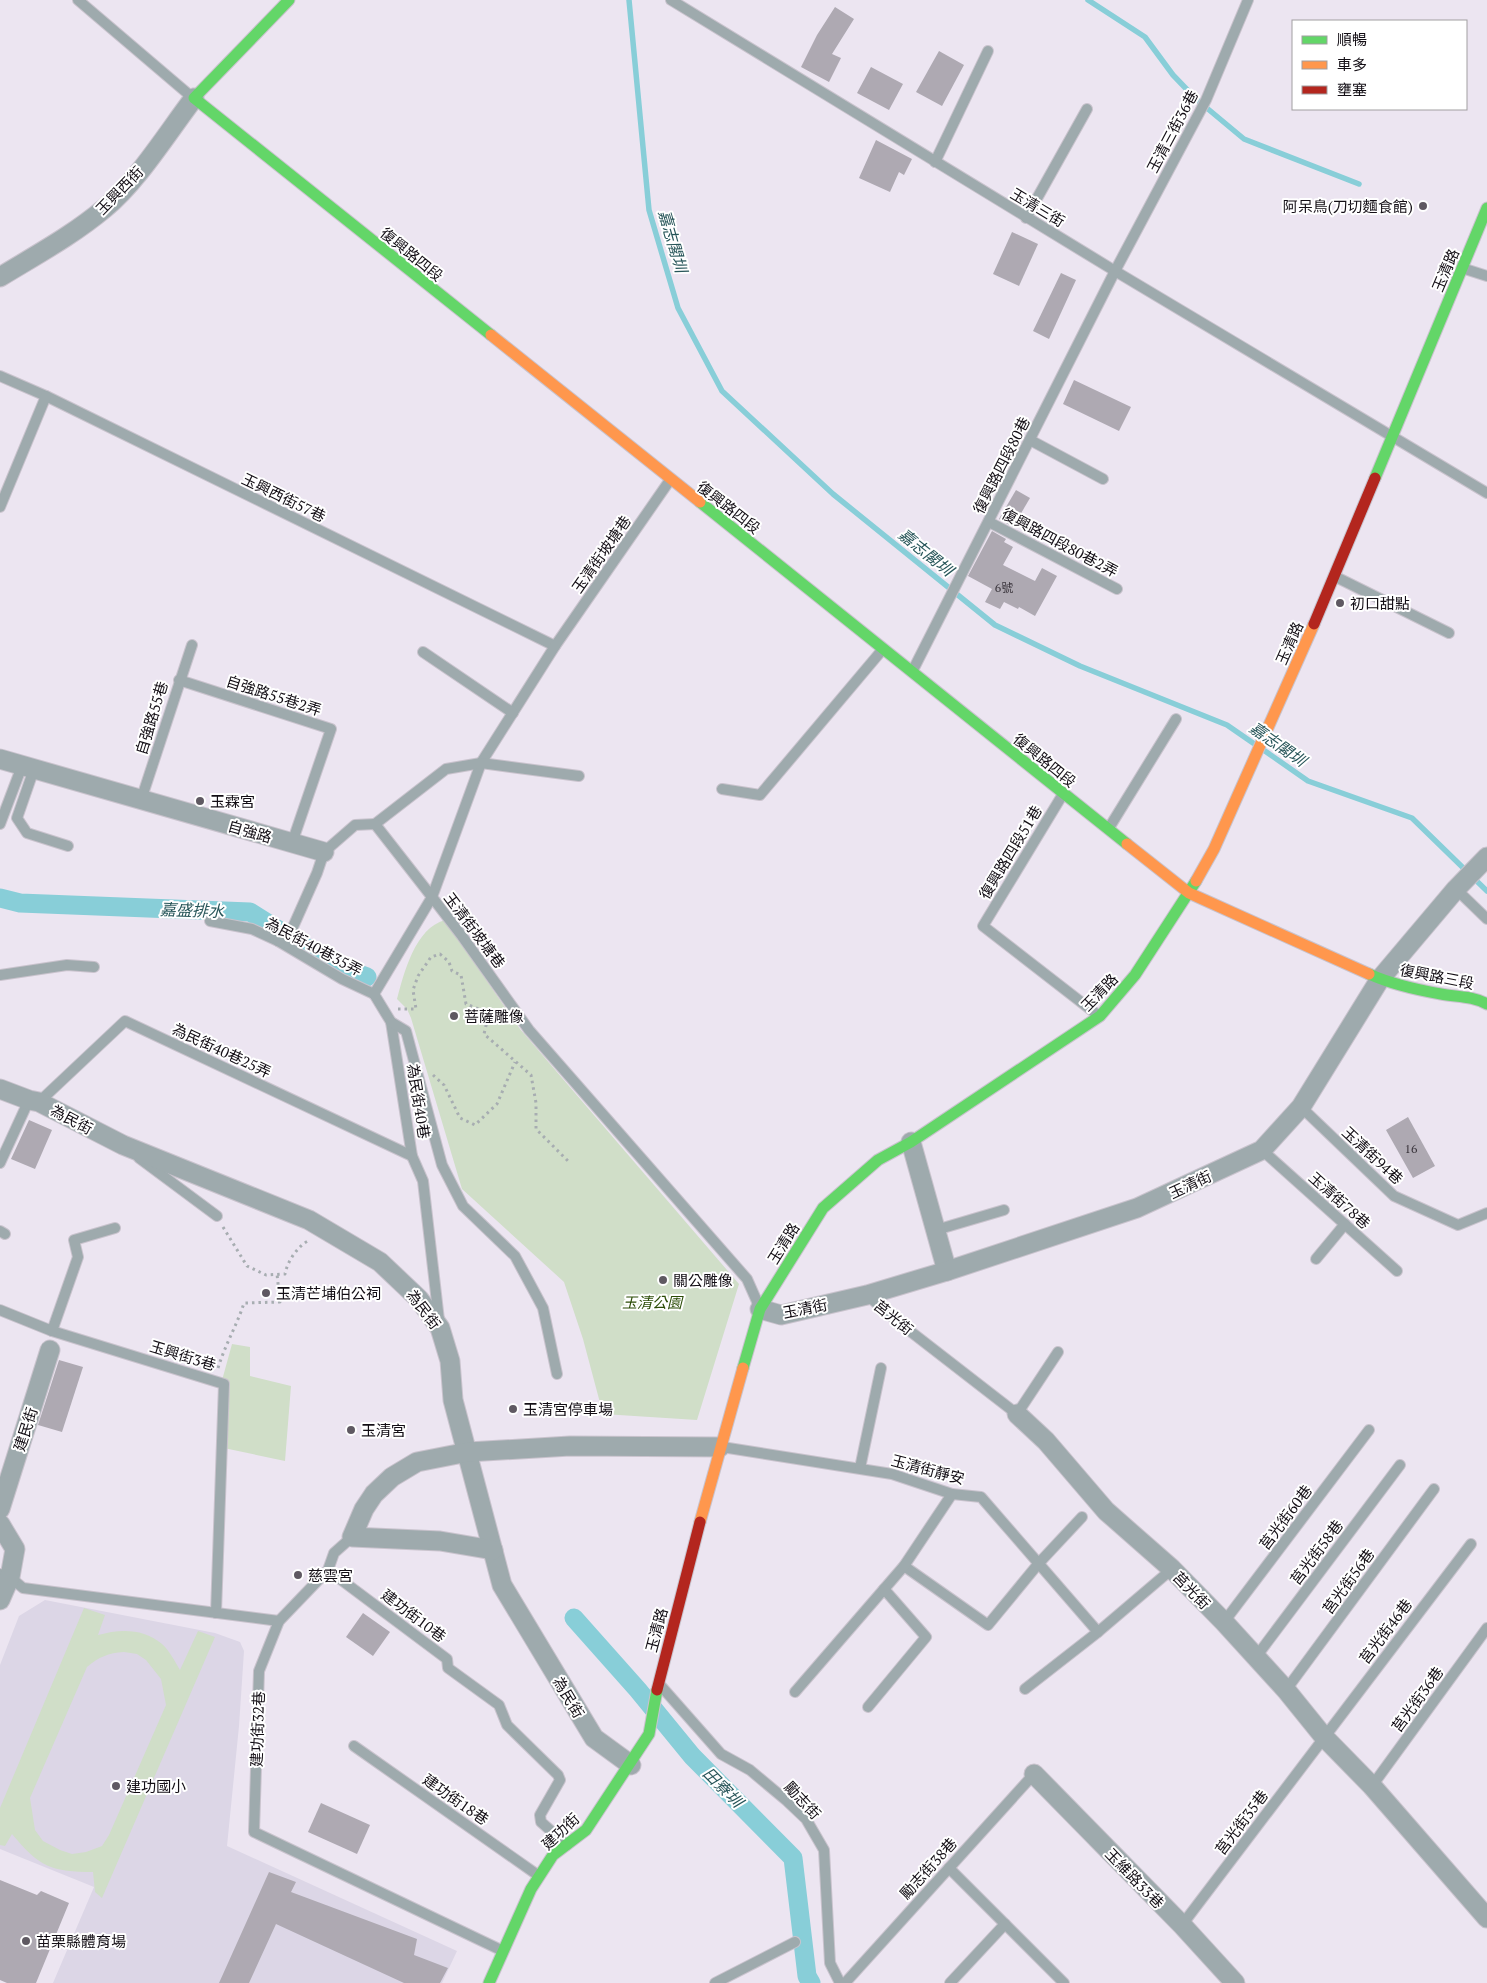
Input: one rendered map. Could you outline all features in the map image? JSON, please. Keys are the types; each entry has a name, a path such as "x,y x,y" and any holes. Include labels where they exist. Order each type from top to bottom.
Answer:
{"street":[{"path":"194,98 289,0"},
{"name":"玉興西街","path":"0,277 56,244 106,207 133,178 194,98"},
{"name":"復興路四段","path":"194,98 1189,893 1380,979"},
{"name":"玉清路","path":"649,1734 658,1683 720,1447 760,1309 823,1208 878,1160 911,1142 1100,1016 1135,975 1189,893 1214,849 1335,577 1391,437 1487,208"},
{"name":"自強路","path":"0,760 324,852"},
{"name":"玉清街","path":"760,1309 781,1315 867,1295 947,1271 1137,1208 1262,1150 1301,1107 1380,979 1456,889 1487,856"},
{"name":"復興路三段","path":"1380,979 1440,994 1478,999 1487,1004"},
{"name":"為民街","path":"0,1089 34,1101 122,1145 310,1220 380,1262 419,1299 440,1328 450,1362 453,1400 502,1585 594,1738 631,1765"},
{"path":"911,1142 947,1271"},
{"name":"建民街","path":"0,1509 50,1350"},
{"name":"莒光街","path":"1017,1414 1046,1441 1106,1510 1172,1569 1224,1622 1286,1690 1324,1737 1372,1786 1487,1918"},
{"name":"建功街32巷","path":"352,1537 364,1509 374,1494 392,1477 417,1462 468,1452 570,1446 720,1447"},
{"path":"0,1524 15,1550 5,1575 0,1600"},
{"path":"352,1537 440,1541 493,1550"},
{"name":"建功街","path":"489,1983 531,1889 553,1855 586,1830 631,1765 649,1734"},
{"name":"玉維路33巷","path":"1034,1774 1182,1925 1227,1978"}],"lane":[{"path":"78,0 194,98"},
{"name":"玉清三街","path":"671,0 1115,272 1487,493"},
{"name":"玉清三街36巷","path":"1115,272 1206,100 1248,0"},
{"path":"935,162 988,50"},
{"path":"1026,218 1087,108"},
{"path":"1462,268 1487,276"},
{"name":"復興路四段80巷","path":"912,672 1115,272"},
{"name":"玉興西街57巷","path":"0,376 46,396 555,646"},
{"path":"0,507 46,396"},
{"path":"1030,440 1103,479"},
{"name":"玉清街坡塘巷","path":"671,480 555,646 481,763 432,897 529,1030 747,1279 760,1309"},
{"name":"復興路四段80巷2弄","path":"989,522 1117,589"},
{"path":"1335,577 1448,633"},
{"name":"自強路55巷","path":"141,800 192,645"},
{"path":"722,789 760,795 883,649"},
{"path":"423,652 513,713"},
{"name":"自強路55巷2弄","path":"179,680 331,729 292,843"},
{"path":"1108,829 1176,718"},
{"path":"278,941 293,926 317,873 324,852 355,825 375,824 446,769 481,763 579,776"},
{"path":"0,824 28,767"},
{"path":"28,767 17,818 28,832 68,846"},
{"name":"復興路四段51巷","path":"1063,794 983,926 1100,1016"},
{"path":"374,994 432,897 375,824"},
{"path":"1456,889 1487,918"},
{"name":"為民街40巷35弄","path":"210,921 252,929 278,941 342,979 374,994"},
{"path":"0,975 67,965 94,967"},
{"name":"為民街40巷","path":"374,994 391,1022 412,1156 423,1181 434,1290 440,1328"},
{"name":"為民街40巷25弄","path":"34,1101 125,1021 412,1156"},
{"path":"391,1022 406,1031 442,1165 463,1206 515,1256 543,1308 556,1374"},
{"path":"0,1163 34,1101"},
{"name":"玉清街94巷","path":"1301,1107 1394,1196 1458,1225 1487,1213"},
{"path":"122,1145 217,1216"},
{"name":"玉清街78巷","path":"1262,1150 1397,1271"},
{"path":"936,1230 1004,1210"},
{"path":"1316,1259 1345,1224"},
{"path":"52,1331 78,1257 74,1240 116,1228"},
{"name":"莒光街","path":"867,1295 1017,1414"},
{"name":"玉興街3巷","path":"0,1310 52,1331 224,1384 216,1614"},
{"path":"1017,1414 1058,1352"},
{"path":"860,1468 881,1368"},
{"name":"莒光街60巷","path":"1224,1622 1369,1430"},
{"name":"玉清街靜安","path":"720,1447 892,1474 952,1494 981,1497 1098,1632"},
{"name":"莒光街58巷","path":"1256,1657 1400,1464"},
{"name":"莒光街56巷","path":"1286,1690 1434,1490"},
{"path":"795,1692 904,1566 952,1494"},
{"path":"904,1566 988,1625 1039,1563 1082,1516"},
{"name":"建功街32巷","path":"352,1537 334,1553 328,1570 279,1621 259,1671 254,1832 504,1951"},
{"name":"莒光街46巷","path":"1324,1737 1471,1544"},
{"path":"1025,1690 1098,1632 1172,1569"},
{"name":"建功街10巷","path":"328,1570 447,1659 448,1668 499,1705 507,1725 558,1775 560,1780 540,1815 541,1822 568,1845"},
{"path":"5,1575 23,1588 279,1621"},
{"path":"868,1707 926,1637 884,1589"},
{"name":"莒光街36巷","path":"1372,1786 1487,1628"},
{"name":"勵志街","path":"658,1683 721,1754 750,1770 806,1819 824,1850 830,1964 840,1983"},
{"name":"莒光街35巷","path":"1182,1925 1324,1737"},
{"name":"建功街18巷","path":"354,1746 540,1876"},
{"name":"勵志街38巷","path":"845,1983 1034,1774"},
{"path":"949,1868 1064,1983"},
{"path":"950,1983 1004,1924"},
{"path":"715,1983 735,1979 794,1942"}],"path":[{"path":"383,1008 416,1010 412,990 430,957 440,954 449,962 452,971 461,974 466,1004 489,1013 484,1034 531,1075 536,1103 536,1129 568,1161"},
{"path":"432,1074 444,1085 460,1118 475,1125 497,1104 516,1062"},
{"path":"217,1216 247,1266 266,1275 285,1274 287,1266 303,1243"},
{"path":"214,1380 225,1345 240,1316 244,1303 280,1302 277,1274"}],"shaded area":[{"name":"建功國小","path":"45,1600 215,1633 240,1642 244,1651 239,1726 227,1846 457,1951 442,1983 53,1983 94,1887 0,1849 0,1665 19,1616"}],"green space":[{"name":"玉清公園","path":"445,920 520,1029 739,1284 697,1420 603,1414 583,1339 564,1282 462,1189 411,1018 407,1009 397,999 407,965 418,942 426,932"},
{"path":"232,1344 250,1347 250,1376 291,1386 285,1461 219,1447 221,1384"},
{"path":"84,1608 105,1615 98,1635 131,1631 147,1635 165,1647 180,1670 198,1631 215,1637 102,1898 95,1892 93,1872 67,1871 47,1865 30,1854 12,1834 5,1846 0,1845 0,1808","holes":["113,1653 137,1654 146,1660 161,1679 166,1705 109,1835 102,1846 86,1852 72,1854 60,1850 43,1841 35,1830 30,1798 87,1667 100,1658"]}],"building":[{"path":"835,7 854,19 832,54 841,58 829,82 801,67 817,35"},
{"path":"939,51 964,65 942,106 916,92"},
{"path":"871,67 903,84 889,110 857,93"},
{"path":"876,140 912,159 904,175 899,172 890,192 859,178"},
{"path":"1012,232 1038,244 1019,286 993,274"},
{"path":"1061,273 1076,280 1049,339 1033,331"},
{"path":"1074,380 1131,407 1119,431 1063,404"},
{"path":"1016,490 1030,498 1013,527 999,519"},
{"path":"992,531 1006,539 1004,542 1013,547 1003,565 1035,581 1042,568 1057,576 1035,616 1019,607 1018,609 1004,602 1000,609 985,602 992,589 968,576"},
{"path":"1408,1117 1435,1166 1413,1178 1386,1130"},
{"path":"29,1120 52,1130 35,1169 11,1159"},
{"path":"59,1360 83,1367 62,1432 38,1425"},
{"path":"363,1613 390,1632 373,1656 346,1637"},
{"path":"321,1803 370,1825 357,1854 308,1832"},
{"path":"269,1872 296,1882 291,1892 417,1939 414,1955 448,1968 440,1983 404,1983 276,1924 249,1983 219,1983"},
{"name":"苗栗縣體育場","path":"0,1880 37,1895 41,1891 69,1903 36,1983 7,1983 0,1980"}],"waterway":[{"name":"嘉志閣圳","path":"629,0 649,210 678,308 722,391 833,494 995,625 1080,666 1227,725 1253,743"},
{"path":"1088,0 1145,37 1173,75 1196,99 1244,139 1359,184"},
{"name":"嘉志閣圳","path":"1265,751 1308,781 1412,818 1487,891"},
{"name":"嘉盛排水","path":"0,898 20,903 250,912 334,965 367,977"},
{"name":"田寮圳","path":"574,1618 638,1690 692,1756 793,1858 807,1976 811,1983"}],"traffic: fast":[{"path":"289,0 194,98 491,335"},
{"path":"1375,478 1487,208"},
{"path":"700,502 1127,844"},
{"path":"743,1368 760,1309 823,1208 878,1160 911,1142 1100,1016 1135,975 1196,881"},
{"path":"1369,974 1386,981 1423,991 1471,998 1487,1004"},
{"path":"489,1983 531,1889 553,1855 586,1830 649,1734 657,1690"}],"traffic: slow":[{"path":"491,335 700,502"},
{"path":"1196,881 1214,849 1314,624"},
{"path":"1127,844 1189,893 1369,974"},
{"path":"700,1522 743,1368"}],"traffic: jam":[{"path":"1314,624 1375,478"},
{"path":"657,1690 700,1522"}],"place":[{"name":"阿呆鳥(刀切麵食館)","path":"1423,206"},
{"name":"初口甜點","path":"1340,603"},
{"name":"玉霖宮","path":"200,801"},
{"name":"菩薩雕像","path":"454,1016"},
{"name":"關公雕像","path":"663,1280"},
{"name":"玉清芒埔伯公祠","path":"266,1293"},
{"name":"玉清宮停車場","path":"513,1409"},
{"name":"玉清宮","path":"351,1430"},
{"name":"慈雲宮","path":"298,1575"},
{"name":"建功國小","path":"116,1786"},
{"name":"苗栗縣體育場","path":"26,1941"}]}
